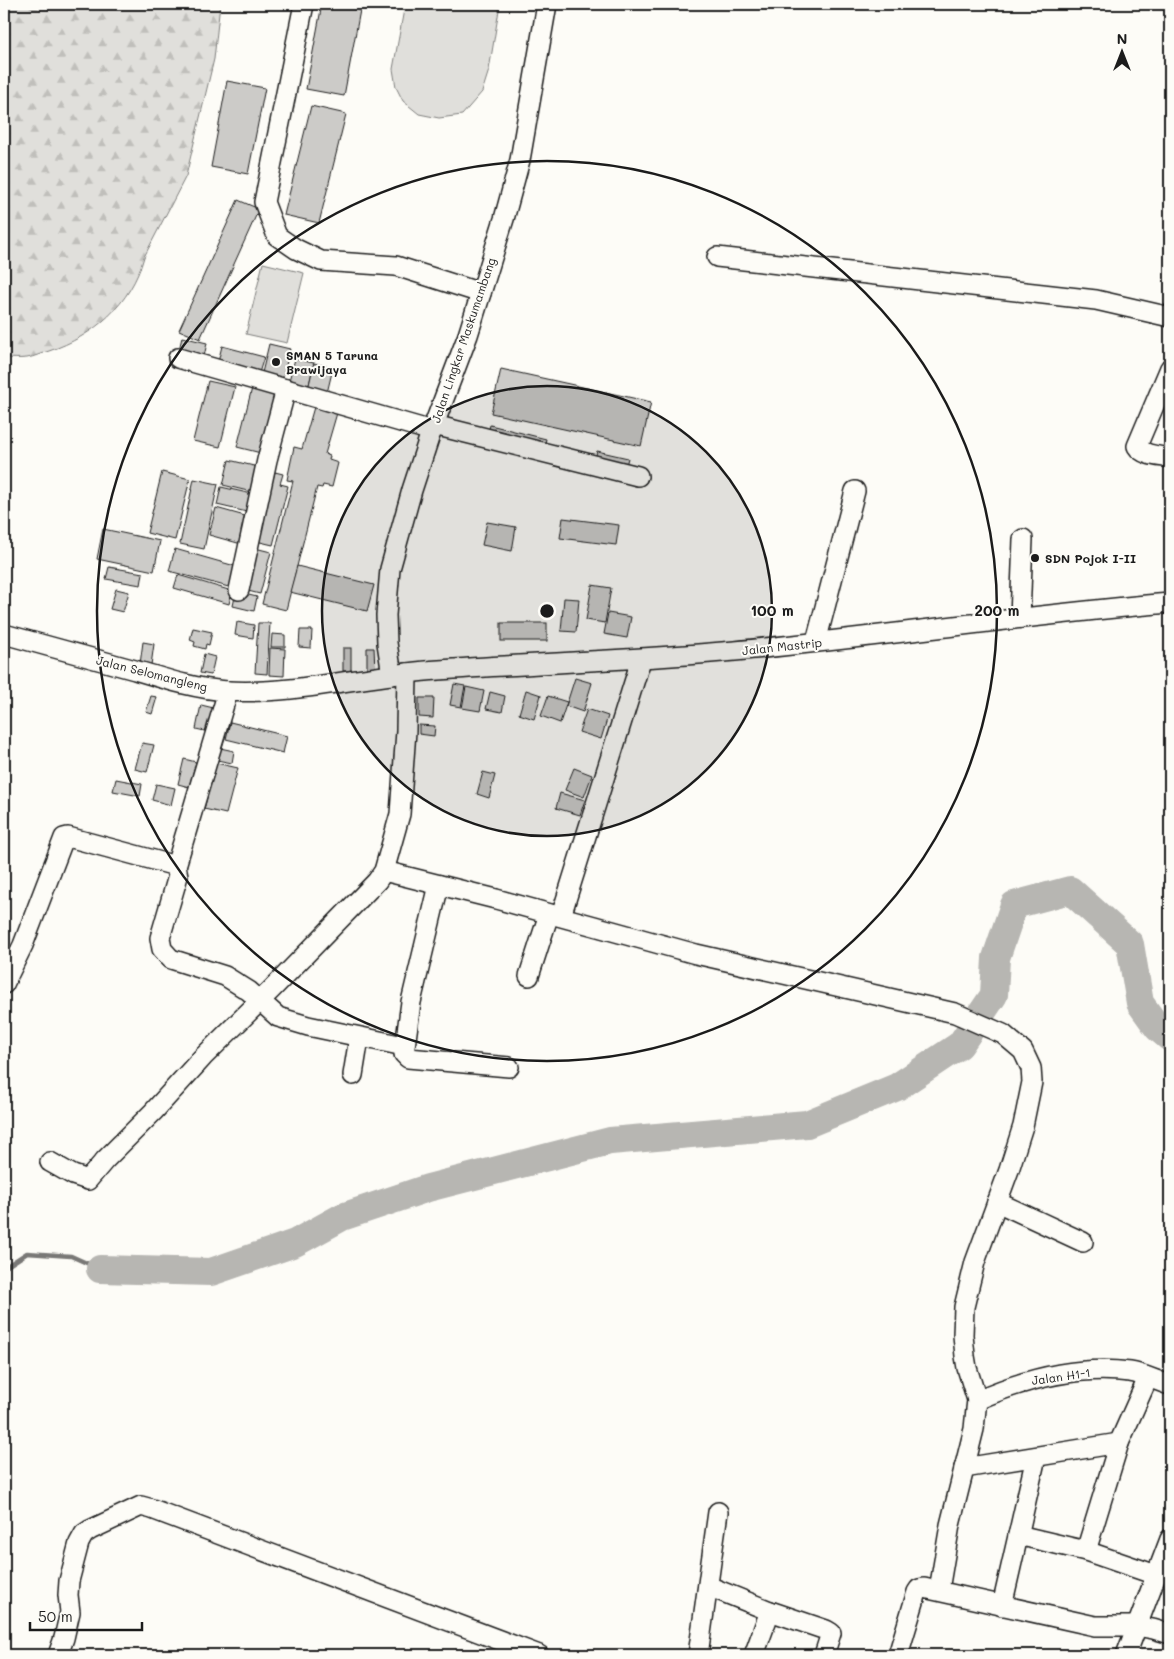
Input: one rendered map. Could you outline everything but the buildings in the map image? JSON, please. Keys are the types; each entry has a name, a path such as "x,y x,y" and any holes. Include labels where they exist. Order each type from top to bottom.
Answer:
{"street":[{"path":"304,4 264,202 277,236 296,249 321,261 396,266 481,293"},
{"name":"Jalan Lingkar Maskumambang","path":"384,871 400,814 406,731 400,674 387,643 386,615 390,569 412,490 468,335 520,160 547,4"},
{"path":"717,257 1096,300 1170,317"},
{"path":"178,358 433,428 638,476"},
{"path":"1170,368 1137,446 1143,452 1170,458"},
{"path":"239,590 267,460 286,389"},
{"path":"816,642 855,491"},
{"path":"1020,618 1024,539"},
{"name":"Jalan Mastrip","path":"400,674 489,667 641,660 1170,603"},
{"name":"Jalan Selomangleng","path":"4,634 202,688 228,691 340,684 400,674"},
{"path":"529,976 555,915 641,660"},
{"path":"228,691 176,866 178,876 160,938 162,949 171,959 225,976 278,1016 287,1020 359,1038 404,1046"},
{"path":"4,984 23,945 64,838 68,836 176,866"},
{"path":"50,1162 82,1178 105,1160 153,1112 256,998 377,881 384,871 496,899 696,954 955,1012 1003,1034 1023,1051 1031,1068 1032,1082 1023,1126 975,1262 964,1307 963,1335 965,1356 977,1400 974,1429 950,1525 939,1590"},
{"path":"439,885 410,1002 404,1054 408,1058 509,1066"},
{"path":"353,1074 359,1038"},
{"path":"997,1202 1083,1242"},
{"name":"Jalan H1-1","path":"977,1400 1027,1380 1051,1375 1094,1371 1132,1372 1170,1385"},
{"path":"1086,1551 1119,1443 1148,1378"},
{"path":"964,1468 1119,1443"},
{"path":"1002,1606 1036,1457"},
{"path":"58,1655 70,1612 69,1581 79,1542 84,1534 90,1530 141,1506 539,1655"},
{"path":"698,1655 718,1512"},
{"path":"1018,1535 1086,1551 1156,1575"},
{"path":"1126,1655 1170,1539"},
{"path":"708,1586 831,1633 824,1655"},
{"path":"898,1655 917,1592 919,1589 924,1588 1095,1626 1136,1626 1170,1634"},
{"path":"754,1655 770,1611"}],"green space":[{"path":"4,4 220,4 214,59 186,176 144,257 130,289 109,316 81,337 49,351 24,358 4,358"},
{"path":"405,4 500,4 489,70 482,92 462,115 439,118 419,114 403,101 396,87 393,69"},
{"path":"263,263 304,273 287,343 246,334"}],"waterway":[{"path":"100,1269 211,1272 295,1243 342,1217 428,1188 610,1141 807,1124 897,1087 960,1045 994,995 996,958 1014,905 1070,890 1130,944 1140,1003 1158,1028 1170,1038"},
{"path":"4,1268 27,1253 71,1256 100,1269"}],"place":[{"name":"SMAN 5 Taruna Brawijaya","path":"276,362"},
{"name":"SDN Pojok I-II","path":"1035,558"}]}
